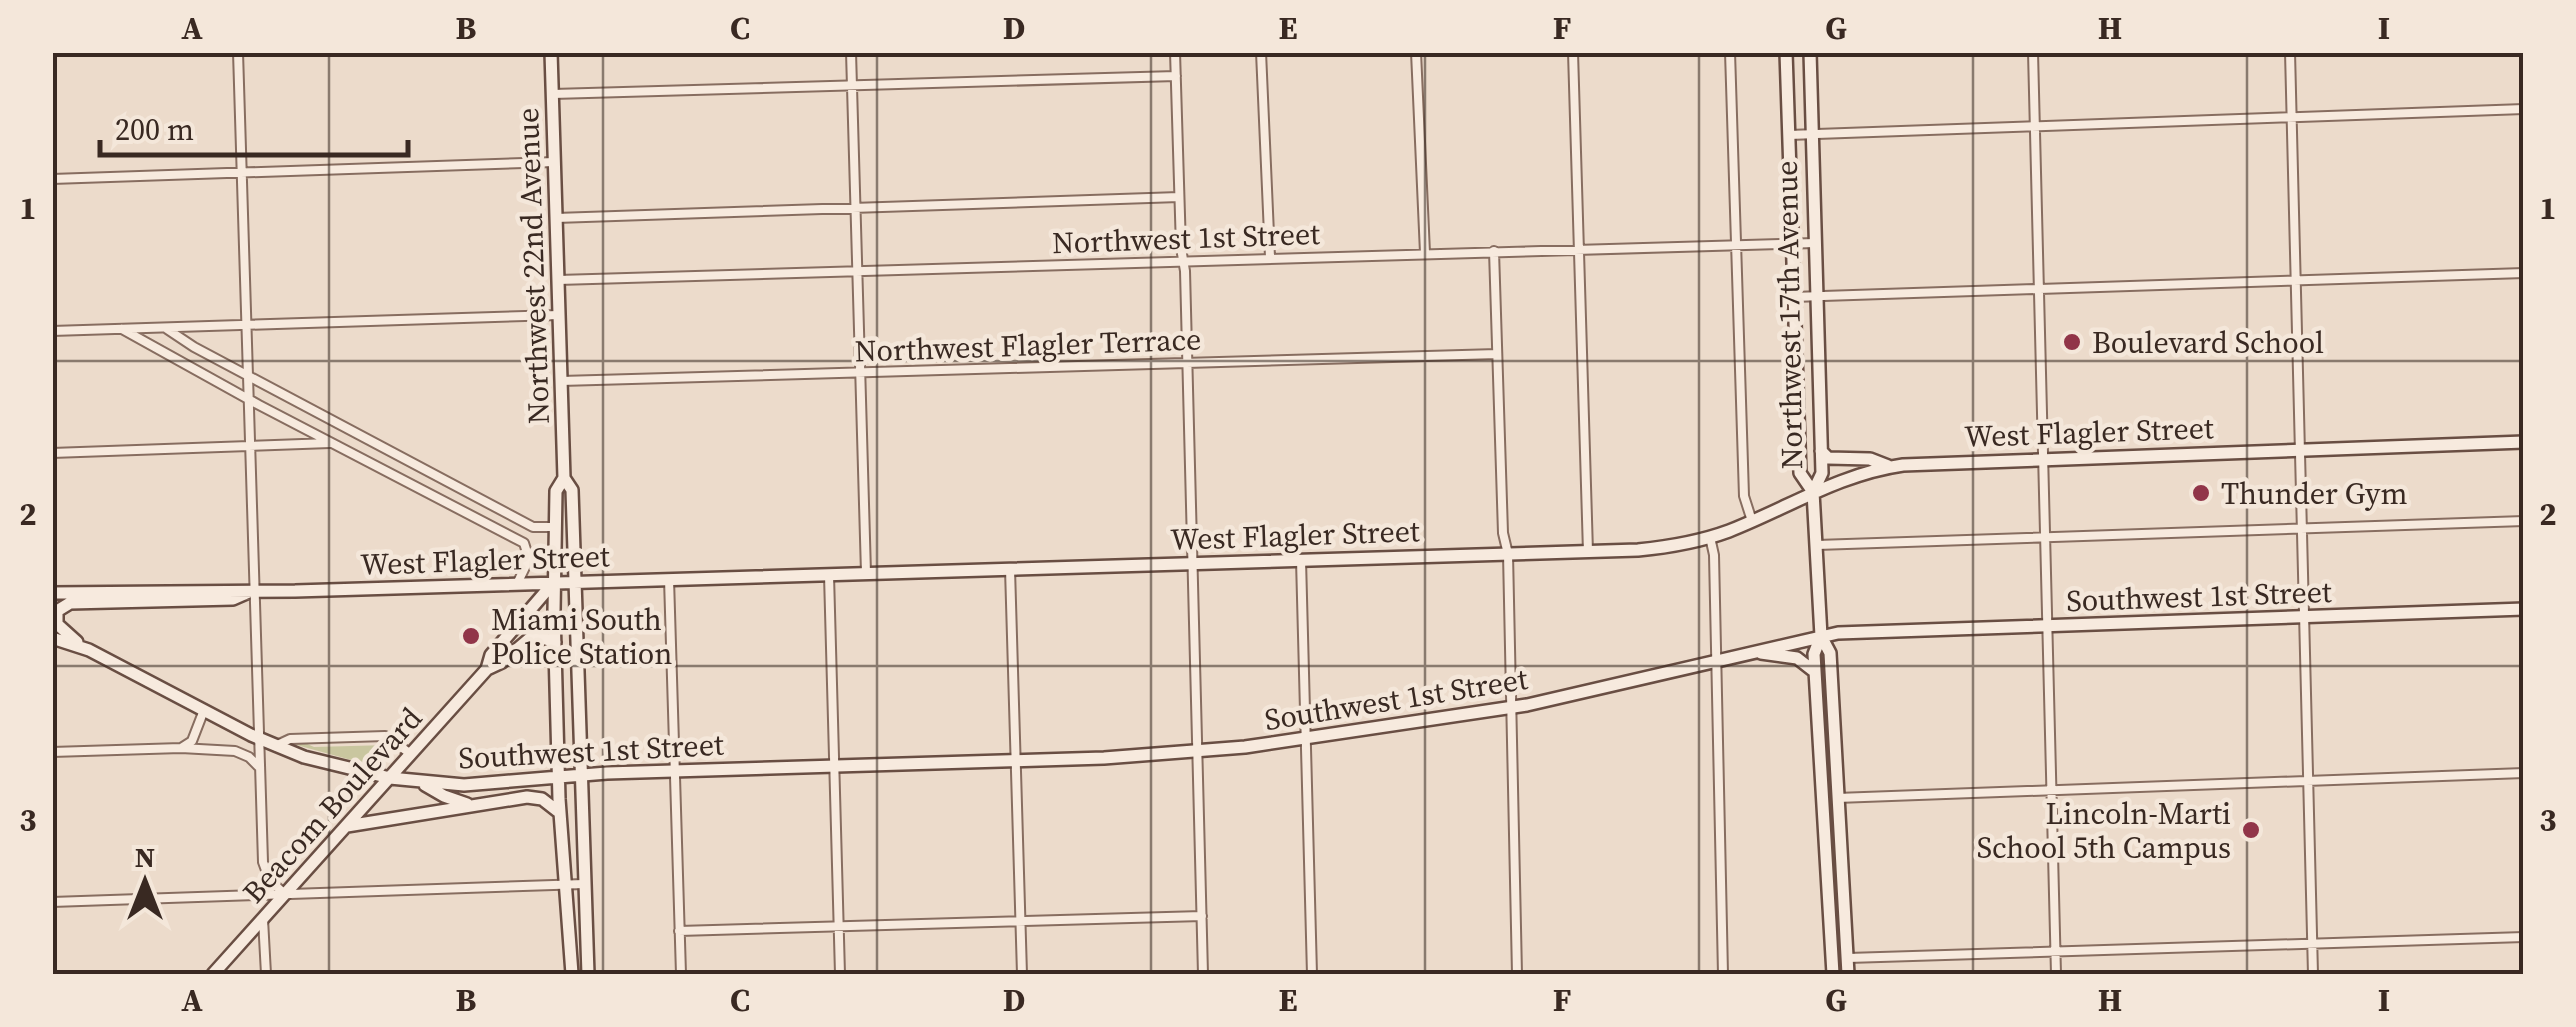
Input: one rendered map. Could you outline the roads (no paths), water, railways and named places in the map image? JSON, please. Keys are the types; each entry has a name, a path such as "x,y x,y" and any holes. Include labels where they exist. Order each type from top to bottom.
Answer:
{"main road":[{"name":"Northwest 22nd Avenue","path":"551,52 560,381 564,478 572,490 588,974"},
{"name":"Northwest 17th Avenue","path":"1786,52 1800,474 1812,492 1822,473 1810,52"},
{"name":"West Flagler Street","path":"52,593 669,580 1657,548 1710,537 1812,492 1890,466 2524,442"},
{"path":"1821,452 1828,458 1870,458 1890,466"},
{"name":"Northwest 22nd Avenue","path":"564,478 556,491 554,582 560,813 572,974"},
{"path":"1812,492 1821,636 1814,654 1833,974"},
{"name":"Beacom Boulevard","path":"487,669 491,655 554,582"},
{"path":"89,650 58,624 57,612 62,606 233,600 254,590"},
{"name":"Southwest 1st Street","path":"52,638 89,650 275,746 390,778 477,785 581,774 1196,752 1511,708 1821,636 2524,610"},
{"name":"Beacom Boulevard","path":"213,974 487,669 502,662 534,635 555,642"},
{"path":"1821,636 1830,653 1848,974"},
{"path":"1757,652 1797,658 1815,672"},
{"path":"422,783 470,805"},
{"path":"346,826 535,797 560,813"},
{"path":"1824,808 1837,798"},
{"path":"1832,942 1848,958"}],"street":[{"path":"238,52 263,862 270,882 285,894"},
{"path":"850,52 866,573"},
{"path":"1175,52 1203,974"},
{"path":"1261,52 1270,257"},
{"path":"1416,52 1424,253"},
{"path":"1573,52 1588,552"},
{"path":"1730,52 1744,496 1752,521"},
{"path":"2033,52 2056,974"},
{"path":"2290,52 2313,974"},
{"path":"552,94 1176,76"},
{"path":"1789,135 2524,110"},
{"path":"52,180 554,162"},
{"path":"556,218 1179,197"},
{"name":"Northwest 1st Street","path":"558,280 1816,243"},
{"path":"1494,251 1503,533 1508,554 1517,974"},
{"path":"1793,297 2524,273"},
{"path":"52,331 559,315"},
{"path":"164,327 194,347 533,527 556,527"},
{"path":"122,328 524,543 529,559 517,584"},
{"name":"Northwest Flagler Terrace","path":"560,381 1497,354"},
{"path":"52,453 334,443"},
{"path":"1817,545 2524,521"},
{"path":"1710,537 1714,555 1724,974"},
{"path":"1301,560 1312,974"},
{"path":"1010,569 1022,974"},
{"path":"828,575 840,974"},
{"path":"669,580 681,974"},
{"path":"182,748 192,740 204,710"},
{"path":"275,746 290,739 385,736 411,754"},
{"path":"52,752 182,748 240,752 260,768"},
{"path":"1837,798 2524,773"},
{"path":"52,902 584,884"},
{"path":"680,931 1202,916"},
{"path":"263,919 266,974"},
{"path":"1848,958 2524,937"}],"place":[{"name":"Boulevard School","path":"2072,342"},
{"name":"Thunder Gym","path":"2201,493"},
{"name":"Miami South Police Station","path":"471,636"},
{"name":"Lincoln-Marti School 5th Campus","path":"2251,830"}]}
